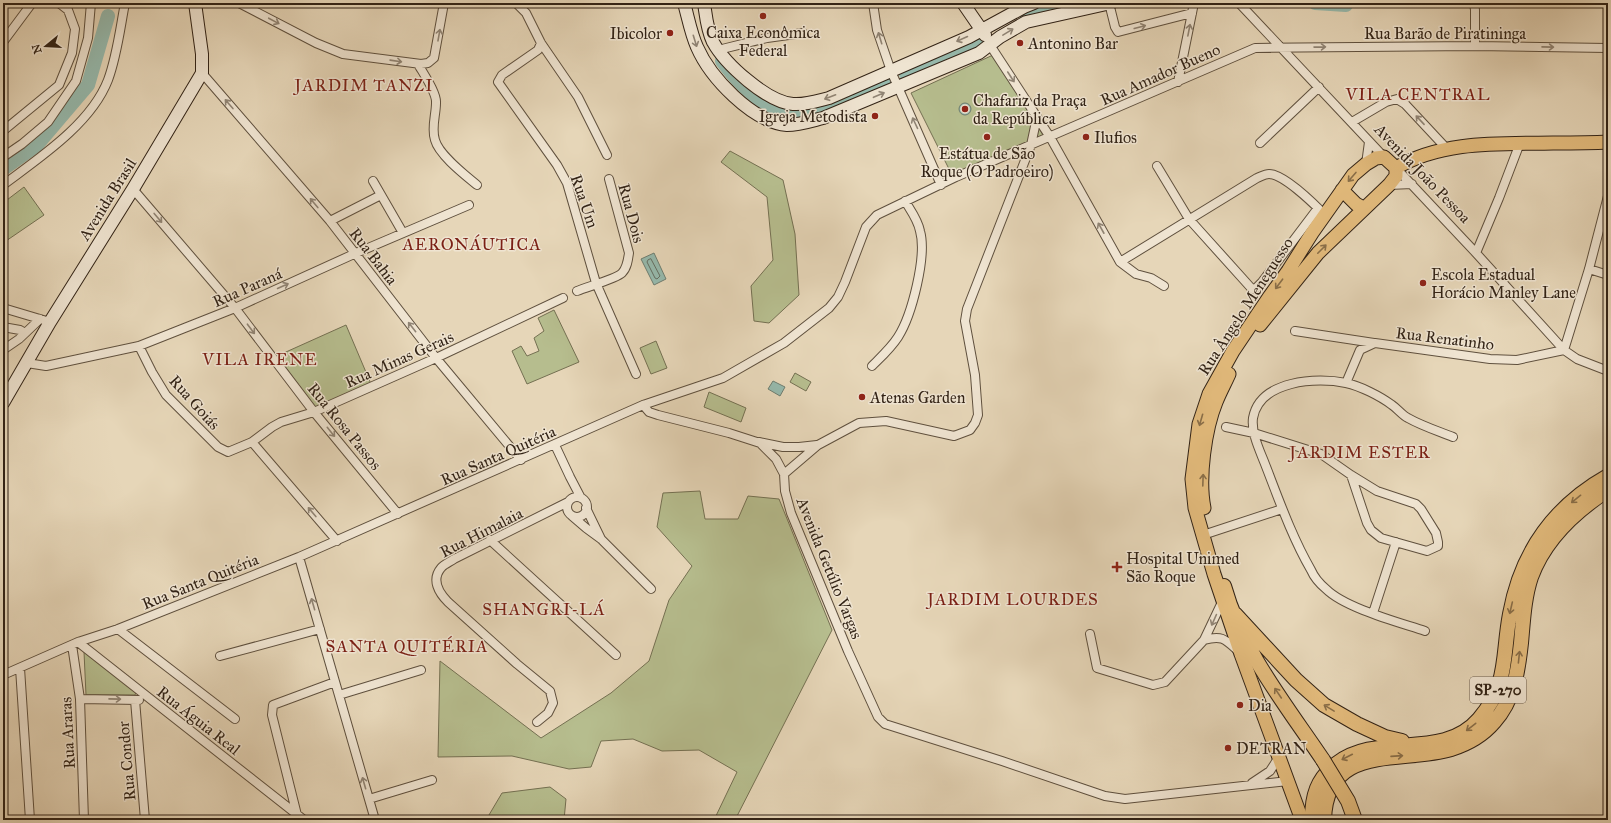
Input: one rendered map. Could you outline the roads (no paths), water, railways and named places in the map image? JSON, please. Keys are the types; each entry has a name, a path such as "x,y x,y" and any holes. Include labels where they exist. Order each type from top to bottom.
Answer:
{"highway":[{"name":"SP-270","path":"1312,820 1314,795 1319,784 1326,772 1340,760 1363,750 1443,741 1455,737 1478,721 1489,708 1497,694 1502,678 1510,615 1518,579 1526,559 1548,525 1562,510 1608,476"},
{"name":"SP-270","path":"1324,820 1328,797 1333,784 1343,774 1356,765 1382,757 1435,753 1450,749 1466,744 1494,722 1505,707 1513,690 1518,672 1525,600 1531,578 1540,557 1552,538 1570,519 1608,490"},
{"path":"1224,586 1243,634 1260,666 1323,760 1348,801 1355,820"},
{"path":"1235,614 1296,680 1324,705 1357,724 1385,737 1416,744"}],"main road":[{"path":"195,3 202,54 202,73"},
{"path":"684,3 696,47 720,84 732,96 757,114 781,124 797,124 823,118 898,87 978,53 1016,27 1026,22 1110,3"},
{"path":"704,3 709,33 718,50 740,74 756,86 776,98 792,104 809,104 829,98 981,30 1034,3"},
{"path":"963,3 990,44"},
{"name":"Avenida Brasil","path":"3,403 27,363 45,320 133,189 202,73"},
{"path":"1389,185 1396,176 1396,168 1420,156 1447,149 1520,143 1608,142"},
{"name":"Rua Ângelo Meneguesso","path":"1224,586 1196,508 1192,478 1199,424 1209,394 1233,351 1322,211 1342,190 1353,175 1366,164 1376,158 1384,156"},
{"name":"Avenida João Pessoa","path":"1384,156 1396,168"},
{"name":"Rua Ângelo Meneguesso","path":"1241,654 1214,574 1206,534 1202,499 1205,445 1216,402 1238,355 1296,278 1318,253 1389,185"},
{"path":"1342,190 1356,204 1364,208"},
{"path":"1241,654 1302,820"}],"street":[{"path":"3,42 32,3"},
{"path":"3,131 59,85 72,54 75,29 68,10 59,3"},
{"path":"3,157 22,144 48,122 76,81 88,38 91,3"},
{"path":"3,185 52,149 76,125 99,97 108,81 125,3"},
{"path":"239,3 316,43 343,54 418,64 428,63 433,60 435,56 444,3"},
{"path":"516,3 526,12 541,43 578,97 607,155"},
{"path":"873,3 877,30 891,71 941,185"},
{"path":"1110,3 1115,27 1118,32 1192,13"},
{"path":"1178,82 1194,3"},
{"name":"Avenida João Pessoa","path":"1239,3 1352,122 1369,142 1384,156"},
{"path":"1474,3 1476,10 1475,46"},
{"path":"718,50 767,38 803,33"},
{"name":"Rua Um","path":"541,43 538,50 502,75 498,82 557,165 567,183 596,283 636,374"},
{"path":"990,44 1050,137 1120,262 1136,274 1151,278 1164,286"},
{"name":"Rua Barão de Piratininga","path":"1282,48 1475,46 1608,48"},
{"name":"Rua Amador Bueno","path":"941,185 1255,48 1282,48"},
{"path":"418,64 437,101 433,118 435,141 450,162 477,185"},
{"name":"Rua Bahia","path":"202,73 330,221 354,254 436,358 521,460"},
{"path":"1260,143 1319,87"},
{"path":"1352,122 1386,102 1397,99 1405,104 1447,149"},
{"path":"757,442 768,450 776,459 784,474 818,445 859,423 886,421 954,436 970,430 978,415 975,375 965,321 967,309 1031,146 1037,117"},
{"path":"1366,164 1369,142"},
{"path":"1476,253 1520,143"},
{"path":"1120,262 1189,219 1256,178 1269,174 1288,183 1322,211 1262,282 1252,290 1189,219 1157,166"},
{"name":"Avenida João Pessoa","path":"1396,168 1564,350 1577,359 1608,371"},
{"name":"Rua Dois","path":"577,290 619,275 626,268 629,253 609,179"},
{"path":"373,181 403,233"},
{"path":"1389,185 1412,184"},
{"name":"Rua Santa Quitéria","path":"3,675 75,643 118,629 299,557 643,405 723,378 741,369 784,343 829,308 838,296 845,282 866,227 877,215 941,185"},
{"name":"Rua Rosa Passos","path":"133,189 235,308 314,412 398,514"},
{"path":"330,221 380,195"},
{"path":"1564,350 1589,269 1608,196"},
{"path":"872,366 898,337 906,319 919,278 922,257 921,232 914,216 905,202"},
{"name":"Rua Paraná","path":"27,363 46,366 139,346 235,308 354,254 469,205"},
{"path":"1589,269 1608,275"},
{"name":"Rua Minas Gerais","path":"225,452 233,452 252,442 280,422 314,412 436,358 563,298"},
{"path":"3,308 45,320"},
{"path":"3,350 45,320"},
{"path":"3,327 20,330 25,333"},
{"path":"1295,331 1375,343"},
{"name":"Rua Renatinho","path":"1346,383 1360,350 1375,343 1490,359 1517,360 1564,350"},
{"name":"Rua Goiás","path":"139,346 166,395 218,447 225,452"},
{"path":"1425,631 1338,599 1325,589 1311,571 1282,509 1254,433 1253,418 1257,407 1264,398 1275,390 1305,380 1346,383 1380,396 1394,406 1406,418 1453,437"},
{"path":"643,405 649,412 658,416 729,433 757,442 783,447 818,445"},
{"path":"1226,427 1254,433 1321,454 1377,491 1416,504 1421,509 1436,533 1438,546 1427,551 1381,538 1371,530 1367,523 1352,475"},
{"path":"252,442 337,541"},
{"path":"555,445 570,478 581,498 585,501 586,508 602,539"},
{"name":"Avenida Getúlio Vargas","path":"784,474 791,513 825,597 878,717 886,724 1105,796 1125,799 1288,781"},
{"path":"570,478 570,500 567,507 571,514 586,528 602,539 651,589"},
{"path":"570,500 576,497 581,498"},
{"name":"Rua Himalaia","path":"537,722 548,713 553,703 550,691 517,664 441,595 436,586 436,577 441,568 490,540 553,511 570,500"},
{"path":"571,514 582,515 586,508"},
{"path":"1206,534 1282,509"},
{"name":"Rua Himalaia","path":"553,511 571,514"},
{"path":"490,540 616,655"},
{"path":"1373,612 1396,542"},
{"path":"299,557 375,820"},
{"path":"1090,634 1097,668 1153,685 1165,682 1204,640 1223,600"},
{"path":"220,656 320,628"},
{"path":"118,629 235,719"},
{"path":"1204,640 1216,637 1222,638 1241,654"},
{"name":"Rua Araras","path":"75,643 80,699 84,820"},
{"name":"Rua Águia Real","path":"75,643 151,700 301,818"},
{"path":"20,668 30,820"},
{"path":"339,695 421,670"},
{"path":"301,818 272,715 272,708 276,703 335,682"},
{"path":"80,699 151,700"},
{"name":"Rua Condor","path":"135,700 145,820"},
{"name":"Avenida Getúlio Vargas","path":"1250,785 1270,771 1279,757"},
{"path":"369,799 432,780"}],"water":[{"name":"Chafariz da Praça da República","path":"963,103 967,103 971,109 967,115 963,115 959,111 959,107"},
{"path":"654,253 666,279 654,285 641,259"},
{"path":"773,381 785,387 780,396 768,389"}],"waterway":[{"path":"1025,13 1069,3"},
{"path":"1315,3 1346,5"},
{"path":"3,169 37,145 88,85 108,16"},
{"path":"906,74 976,43"},
{"path":"722,61 740,83 762,101 774,107 801,113 825,109 887,83"}],"place":[{"name":"Caixa Econômica Federal","path":"763,16"},
{"name":"Ibicolor","path":"670,33"},
{"name":"Antonino Bar","path":"1020,43"},
{"name":"Chafariz da Praça da República","path":"965,109"},
{"name":"Igreja Metodista","path":"875,116"},
{"name":"Estátua de São Roque (O Padroeiro)","path":"987,137"},
{"name":"Ilufios","path":"1086,137"},
{"name":"Escola Estadual Horácio Manley Lane","path":"1423,283"},
{"name":"Atenas Garden","path":"862,397"},
{"name":"Hospital Unimed São Roque","path":"1117,567"},
{"name":"Dia","path":"1240,705"},
{"name":"DETRAN","path":"1228,748"}],"district":[{"name":"JARDIM TANZI","path":"364,85"},
{"name":"VILA CENTRAL","path":"1418,94"},
{"name":"AERONÁUTICA","path":"472,244"},
{"name":"VILA IRENE","path":"260,359"},
{"name":"JARDIM ESTER","path":"1360,452"},
{"name":"JARDIM LOURDES","path":"1013,599"},
{"name":"SHANGRI-LÁ","path":"544,609"},
{"name":"SANTA QUITÉRIA","path":"407,646"}]}
